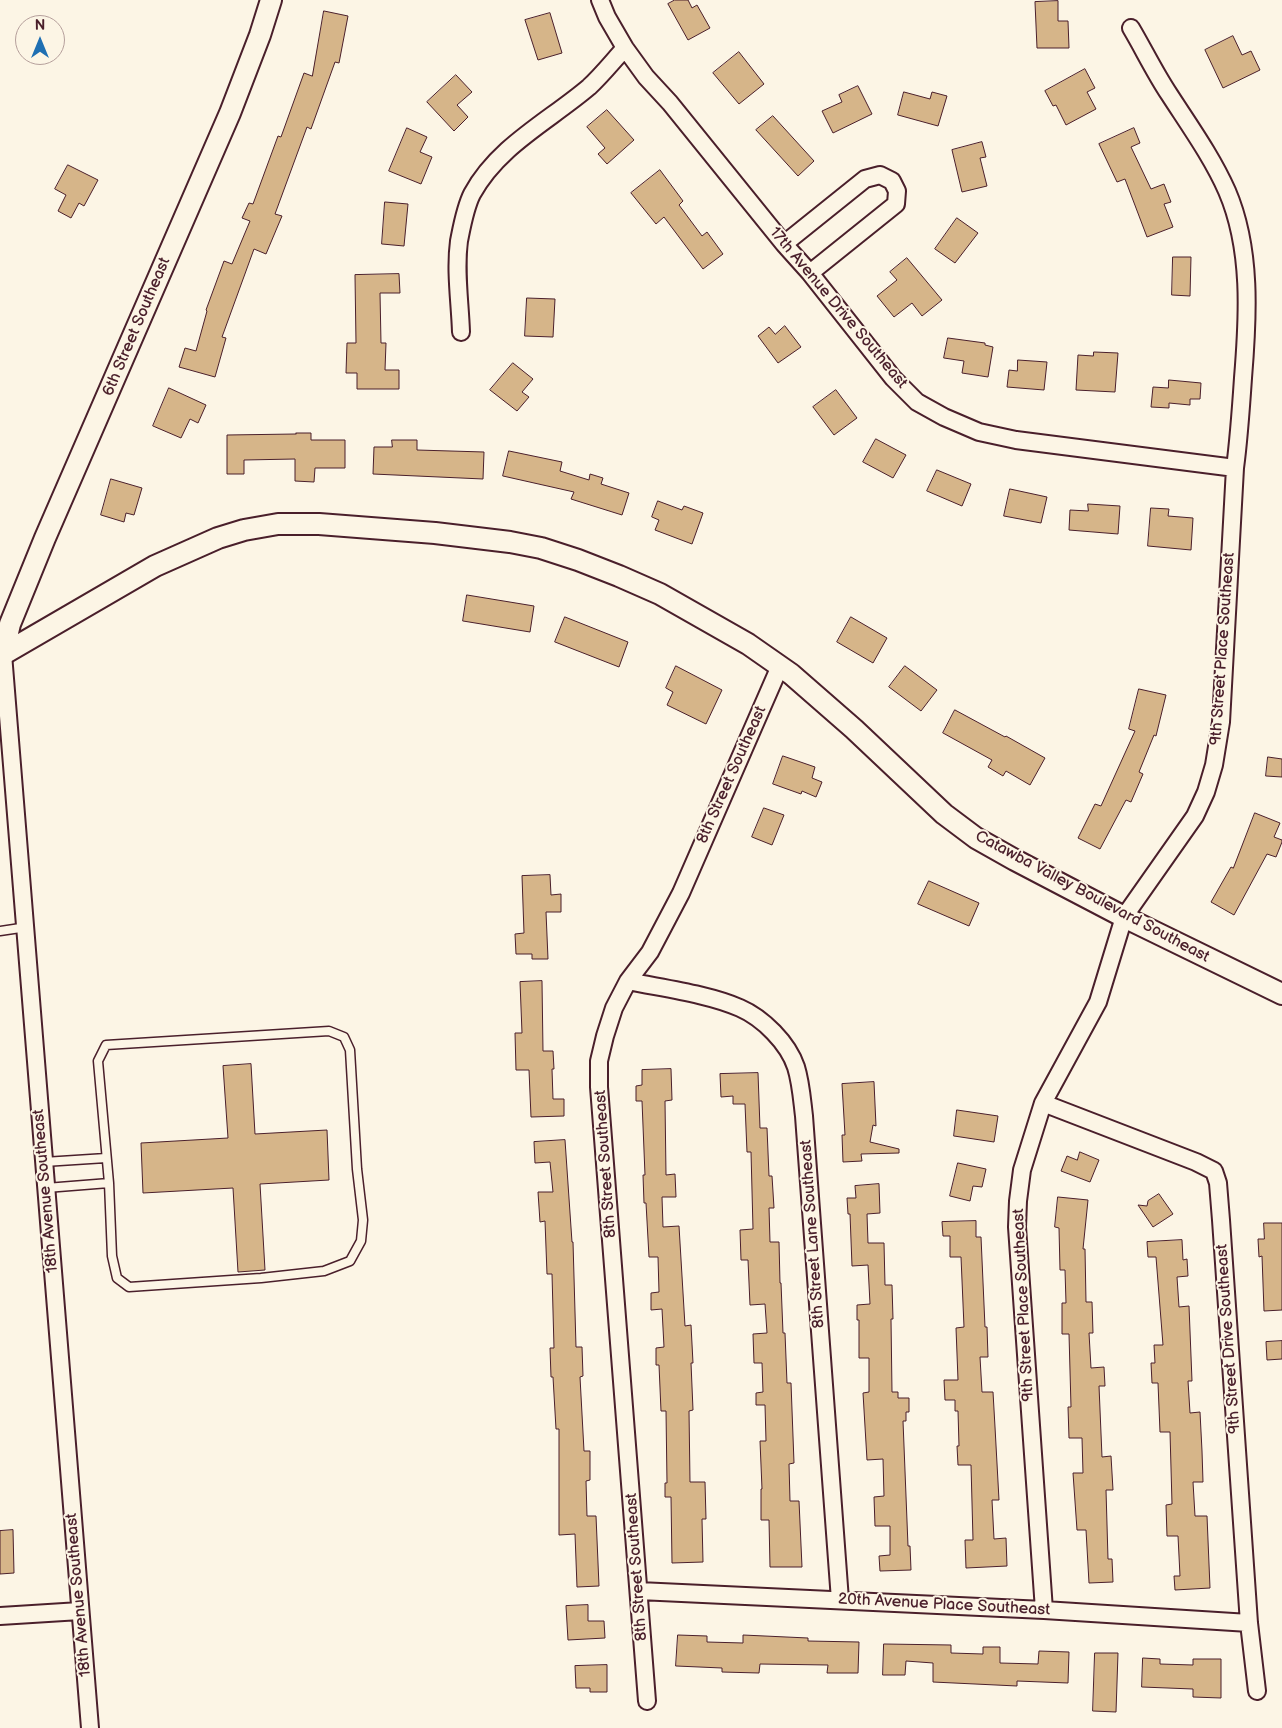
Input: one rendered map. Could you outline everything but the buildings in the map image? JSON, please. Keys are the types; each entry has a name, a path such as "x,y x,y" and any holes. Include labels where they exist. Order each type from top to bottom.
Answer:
{"street":[{"name":"6th Street Southeast","path":"2,655 10,624 45,538 230,113 260,35 271,0"},
{"name":"17th Avenue Drive Southeast","path":"600,0 607,17 625,48 646,77 670,103 784,244 810,273 893,378 917,402 944,417 979,432 1016,440 1235,468"},
{"name":"9th Street Place Southeast","path":"1044,1610 1017,1227 1022,1170 1043,1103 1098,1002 1124,916 1195,816 1206,792 1214,765 1220,722 1235,468 1247,330 1247,303 1239,234 1227,191 1195,133 1167,92 1131,28"},
{"path":"461,332 458,267 459,243 463,220 471,195 484,175 501,157 589,87 625,48"},
{"path":"784,244 865,179 880,175 892,181 897,192 896,204 810,273"},
{"name":"Catawba Valley Boulevard Southeast","path":"2,655 44,628 155,566 218,538 244,530 278,524 319,524 454,535 541,548 578,560 660,594 748,644 780,666 825,702 944,814 976,838 1124,916 1282,994"},
{"name":"18th Avenue Southeast","path":"2,655 27,927 46,1188 90,1728"},
{"name":"8th Street Southeast","path":"647,1701 599,1087 599,1062 614,1008 628,981 650,952 681,893 780,666"},
{"name":"8th Street Lane Southeast","path":"628,981 709,998 740,1008 758,1019 776,1036 788,1050 796,1066 804,1116 840,1600"},
{"name":"9th Street Drive Southeast","path":"1043,1103 1196,1162 1214,1171 1218,1183 1249,1623 1257,1691"},
{"name":"20th Avenue Place Southeast","path":"639,1591 1044,1610 1249,1623"},
{"path":"0,1616 80,1611"}],"lane":[{"path":"0,931 27,927"},
{"path":"328,1031 344,1038 350,1050 357,1169 363,1220 361,1241 350,1261 324,1271 261,1278 129,1287 117,1278 112,1256 109,1183 98,1061 106,1045 328,1031"},
{"path":"44,1162 106,1158"},
{"path":"46,1188 109,1183"}]}
